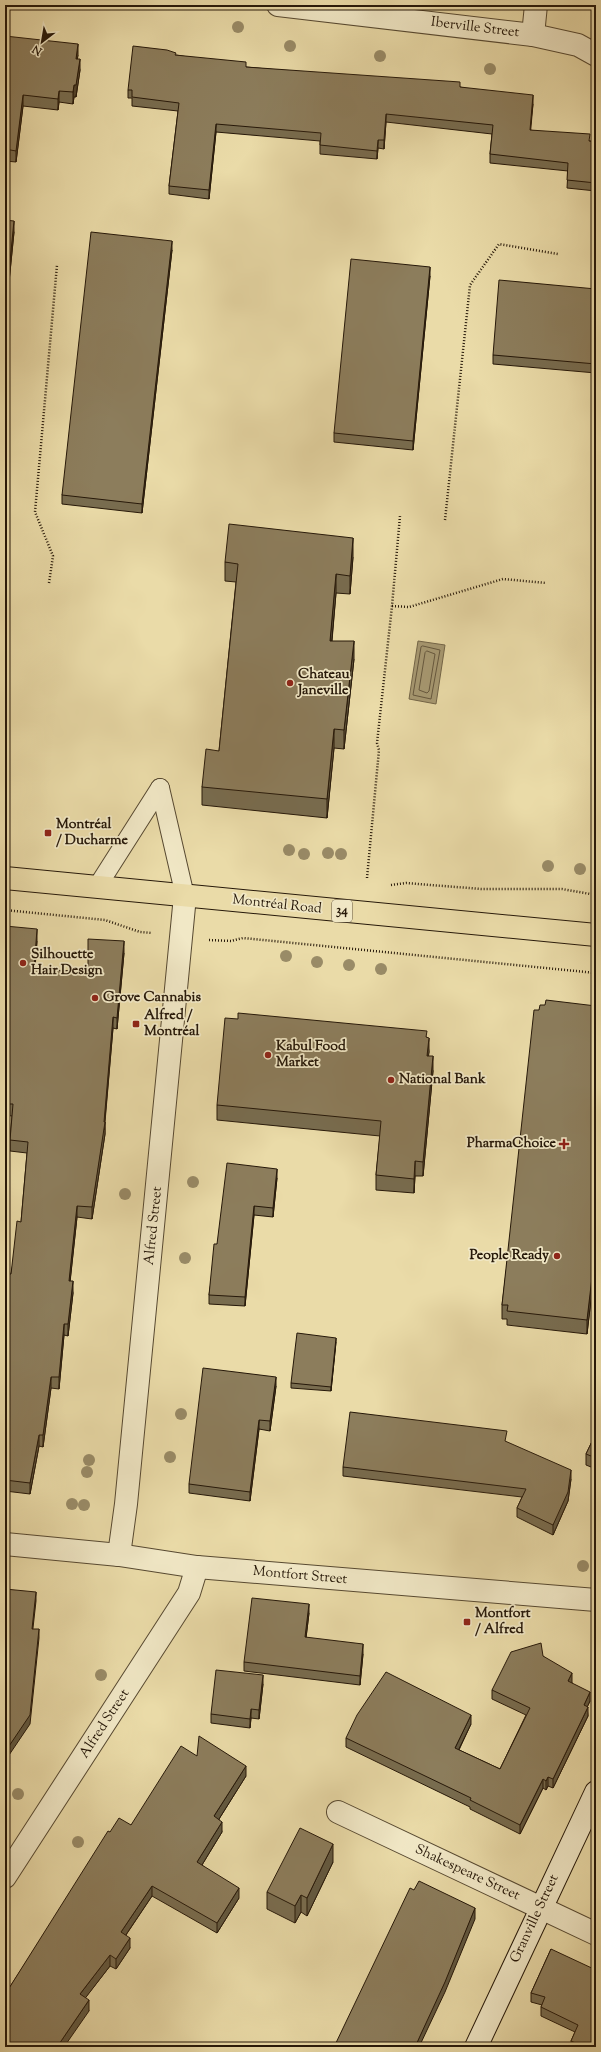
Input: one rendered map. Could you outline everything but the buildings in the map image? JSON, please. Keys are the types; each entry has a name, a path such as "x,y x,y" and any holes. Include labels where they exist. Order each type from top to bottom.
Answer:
{"main road":[{"name":"Montréal Road","path":"5,878 596,935"}],"street":[{"name":"Iberville Street","path":"278,5 533,35 578,45 596,55"},
{"path":"533,35 536,5"},
{"name":"Alfred Street","path":"119,1555 126,1504 185,896"},
{"name":"Montfort Street","path":"5,1544 119,1555 197,1567 596,1600"},
{"name":"Alfred Street","path":"5,1877 186,1598 197,1567"},
{"name":"Granville Street","path":"476,2047 540,1908 596,1792"},
{"name":"Shakespeare Street","path":"338,1812 596,1934"}],"lane":[{"path":"97,887 160,788 185,896"}],"path":[{"path":"445,520 470,285 499,244 558,254"},
{"path":"49,583 53,556 35,512 57,265"},
{"path":"367,878 379,750 377,743 400,516"},
{"path":"392,606 409,607 503,579 546,583"},
{"path":"386,886 406,883 481,889 562,889 596,896"},
{"path":"5,910 105,920 140,932"},
{"path":"214,940 230,942 243,938 250,938 596,973"}],"water":[{"path":"418,641 445,645 436,704 409,699"}],"place":[{"name":"Chateau Janeville","path":"290,683"},
{"name":"Montréal / Ducharme","path":"48,833"},
{"name":"Silhouette Hair Design","path":"23,963"},
{"name":"Grove Cannabis","path":"95,998"},
{"name":"Alfred / Montréal","path":"136,1024"},
{"name":"Kabul Food Market","path":"268,1055"},
{"name":"National Bank","path":"391,1080"},
{"name":"PharmaChoice","path":"564,1144"},
{"name":"People Ready","path":"557,1256"},
{"name":"Montfort / Alfred","path":"467,1622"}]}
